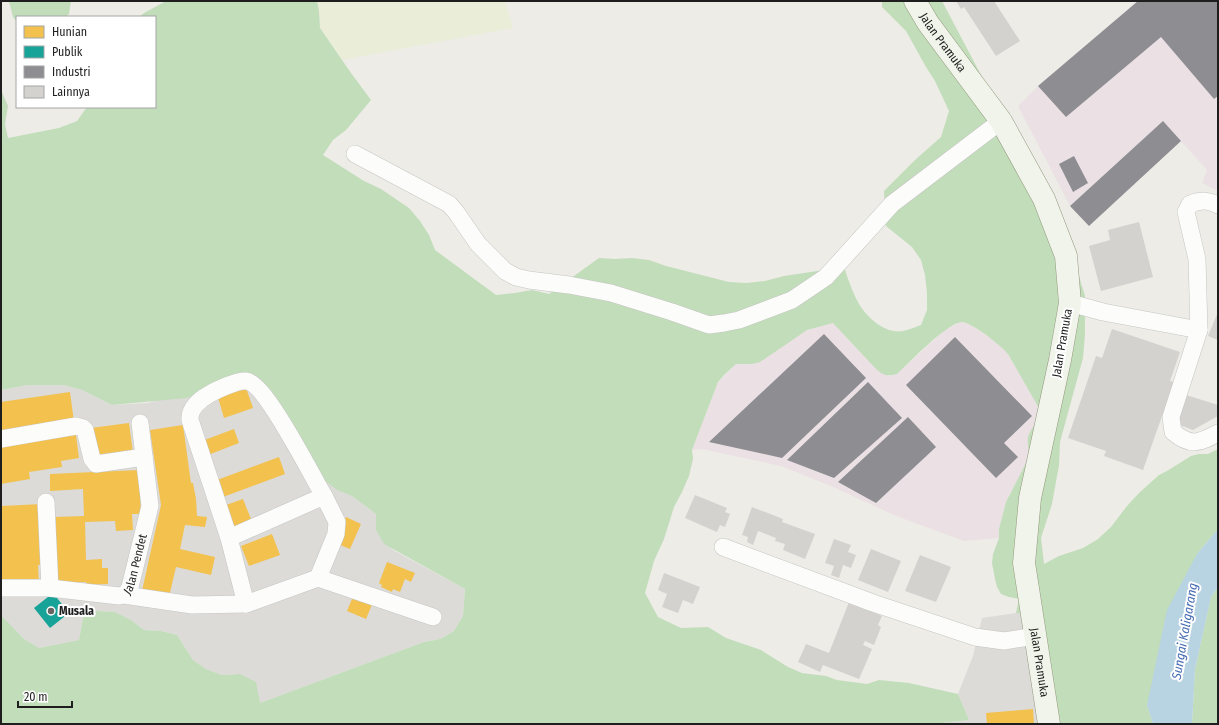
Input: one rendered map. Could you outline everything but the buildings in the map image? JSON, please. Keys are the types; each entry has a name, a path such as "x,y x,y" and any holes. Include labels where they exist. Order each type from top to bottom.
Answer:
{"main road":[{"name":"Jalan Pramuka","path":"915,1 928,23 1001,121 1044,198 1066,256 1070,303 1060,360 1030,498 1024,563 1049,724"}],"street":[{"path":"355,154 449,204 478,244 505,271 516,277 611,293 709,325 739,320 792,300 826,277 892,204 1001,121"},
{"path":"1218,205 1209,201 1199,201 1190,204 1186,212 1197,259 1199,330 1171,417 1173,432 1182,439 1191,443 1218,433"},
{"path":"1070,303 1103,312 1199,330"},
{"path":"246,604 229,538 190,417 192,409 200,400 216,390 245,380 257,387 281,420 324,496 337,522 336,534 318,578"},
{"name":"Jalan Pendet","path":"1,588 50,588 119,596 124,595 130,587 150,506 140,423"},
{"path":"1,439 76,426 85,430 92,460 96,464 144,457"},
{"path":"229,538 324,496"},
{"path":"46,502 50,588"},
{"path":"723,547 873,603 975,637 1004,641 1035,636"},
{"path":"124,595 192,606 246,604 318,578 433,617"}],"shaded area":[{"path":"1138,1 1218,1 1218,191 1202,183 1207,170 1163,121 1070,206 1018,106 1038,86"},
{"path":"961,322 969,324 1003,347 1040,410 1040,418 1030,432 1029,457 1006,502 999,529 999,538 964,541 896,516 831,486 781,466 702,449 692,450 718,382 736,364 752,364 807,330 833,323 875,368 889,376 897,374 945,330"},
{"path":"248,374 337,490 352,496 376,514 376,530 393,550 465,589 463,616 454,631 440,639 424,642 260,703 240,674 222,675 206,669 193,660 177,635 161,631 144,630 131,620 115,612 84,612 79,640 39,648 24,639 1,615 1,390 28,385 64,385 82,390 112,405 148,403"},
{"path":"1016,613 1043,614 1058,724 933,724 969,720 958,694 973,656 982,618"}],"green space":[{"path":"9,1 71,1 69,14 67,16 16,16 16,21 13,17"},
{"path":"166,1 317,1 320,28 371,100 346,130 333,140 323,155 364,181 381,189 409,208 429,235 435,250 496,295 532,290 549,294 599,258 632,258 649,260 666,266 729,282 747,283 844,267 858,303 865,312 879,325 885,328 905,331 921,325 927,310 925,275 921,260 912,247 886,226 884,191 941,137 949,111 935,81 906,31 882,7 882,1 942,1 1068,240 1085,296 1085,334 1083,358 1060,442 1059,465 1052,504 1041,538 1044,564 1059,556 1083,548 1098,539 1111,527 1139,493 1159,475 1191,456 1208,454 1218,449 1218,529 1197,554 1147,705 1153,724 1058,724 1043,615 1016,613 1019,599 1001,594 997,587 992,563 993,554 999,538 999,529 1006,502 1029,457 1028,437 1039,418 1040,410 1005,350 971,325 961,322 937,337 897,374 893,375 885,375 875,368 833,323 807,330 760,362 752,364 736,364 718,382 692,450 693,459 689,476 674,507 664,539 654,561 645,593 658,617 681,628 708,627 726,638 761,650 788,667 802,673 867,684 879,680 909,683 958,694 969,720 932,724 1,724 1,615 24,639 39,648 79,640 84,612 115,612 131,620 144,630 161,631 177,635 193,660 206,669 222,675 240,674 256,682 260,703 424,642 440,639 454,631 463,616 465,589 384,544 376,530 376,514 352,496 337,490 324,480 248,374 187,398 112,405 82,390 64,385 28,385 1,390 1,90 8,106 5,124 8,138 59,128 77,121 86,108 156,108 156,16 140,16"},
{"path":"317,1 505,1 513,28 342,60 320,28"},
{"path":"1218,587 1218,724 1192,724 1195,669 1211,597"}],"water":[{"name":"Sungai Kaligarang","path":"1218,529 1218,587 1211,597 1195,669 1192,724 1153,724 1147,705 1167,610 1197,554"}],"place":[{"name":"Musala","path":"51,611"}]}
